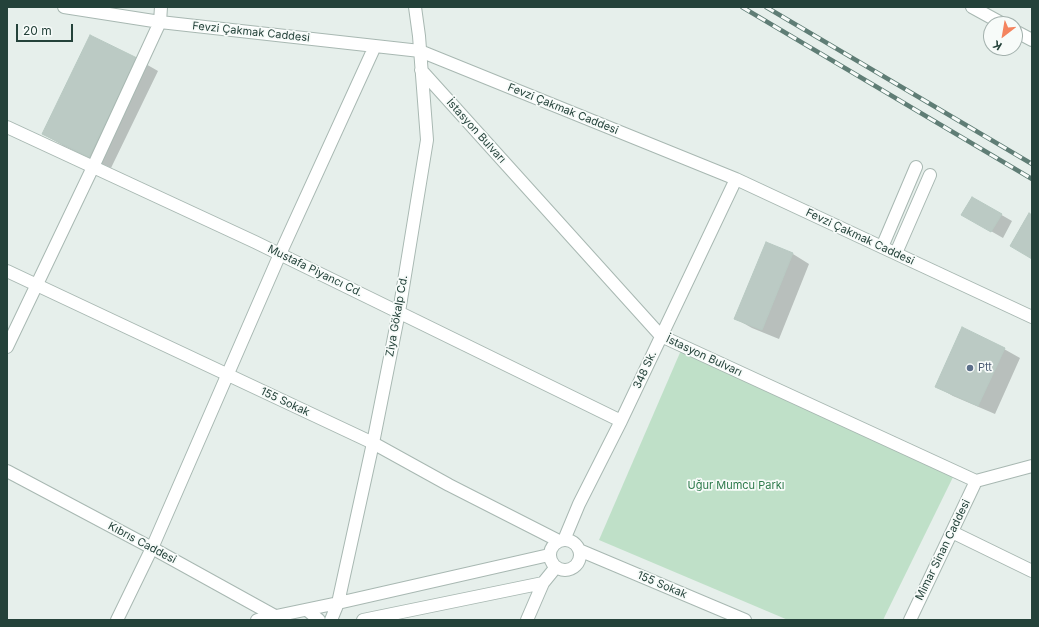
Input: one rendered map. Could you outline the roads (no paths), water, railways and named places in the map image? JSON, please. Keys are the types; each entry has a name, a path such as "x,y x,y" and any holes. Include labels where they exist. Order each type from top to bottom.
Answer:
{"street":[{"name":"Fevzi Çakmak Caddesi","path":"64,7 160,22 420,51 736,178 1032,317"},
{"path":"7,347 160,22 161,7"},
{"name":"Ziya Gökalp Cd.","path":"331,620 338,603 373,444 399,312 427,140 415,7"},
{"path":"972,7 988,16"},
{"path":"1023,35 1032,40"},
{"path":"117,620 152,548 280,254 375,46"},
{"name":"İstasyon Bulvarı","path":"421,70 661,336 976,481"},
{"name":"Mustafa Piyancı Cd.","path":"7,126 280,254 621,421"},
{"path":"882,247 916,168"},
{"path":"896,253 930,175"},
{"name":"348 Sk.","path":"561,540 621,421 736,178"},
{"name":"155 Sokak","path":"7,271 373,444 449,485 561,540"},
{"path":"976,481 1032,466"},
{"name":"Kıbrıs Caddesi","path":"7,471 152,548 275,616"},
{"name":"Mimar Sinan Caddesi","path":"910,620 976,481"},
{"path":"952,532 1032,571"},
{"path":"561,540 569,540 577,546 579,550 580,556 578,563 568,570 562,570 552,564 549,555 554,544 561,540"},
{"name":"155 Sokak","path":"579,550 728,617 745,620"},
{"path":"256,620 549,555"},
{"path":"527,620 543,582 556,567"},
{"path":"363,620 543,582"},
{"path":"306,610 319,620"}],"railway":[{"path":"742,7 1032,179"},
{"path":"766,7 1032,164"}],"place":[{"name":"Ptt","path":"970,368"}],"park label":[{"name":"Uğur Mumcu Parkı","path":"736,486"}]}
